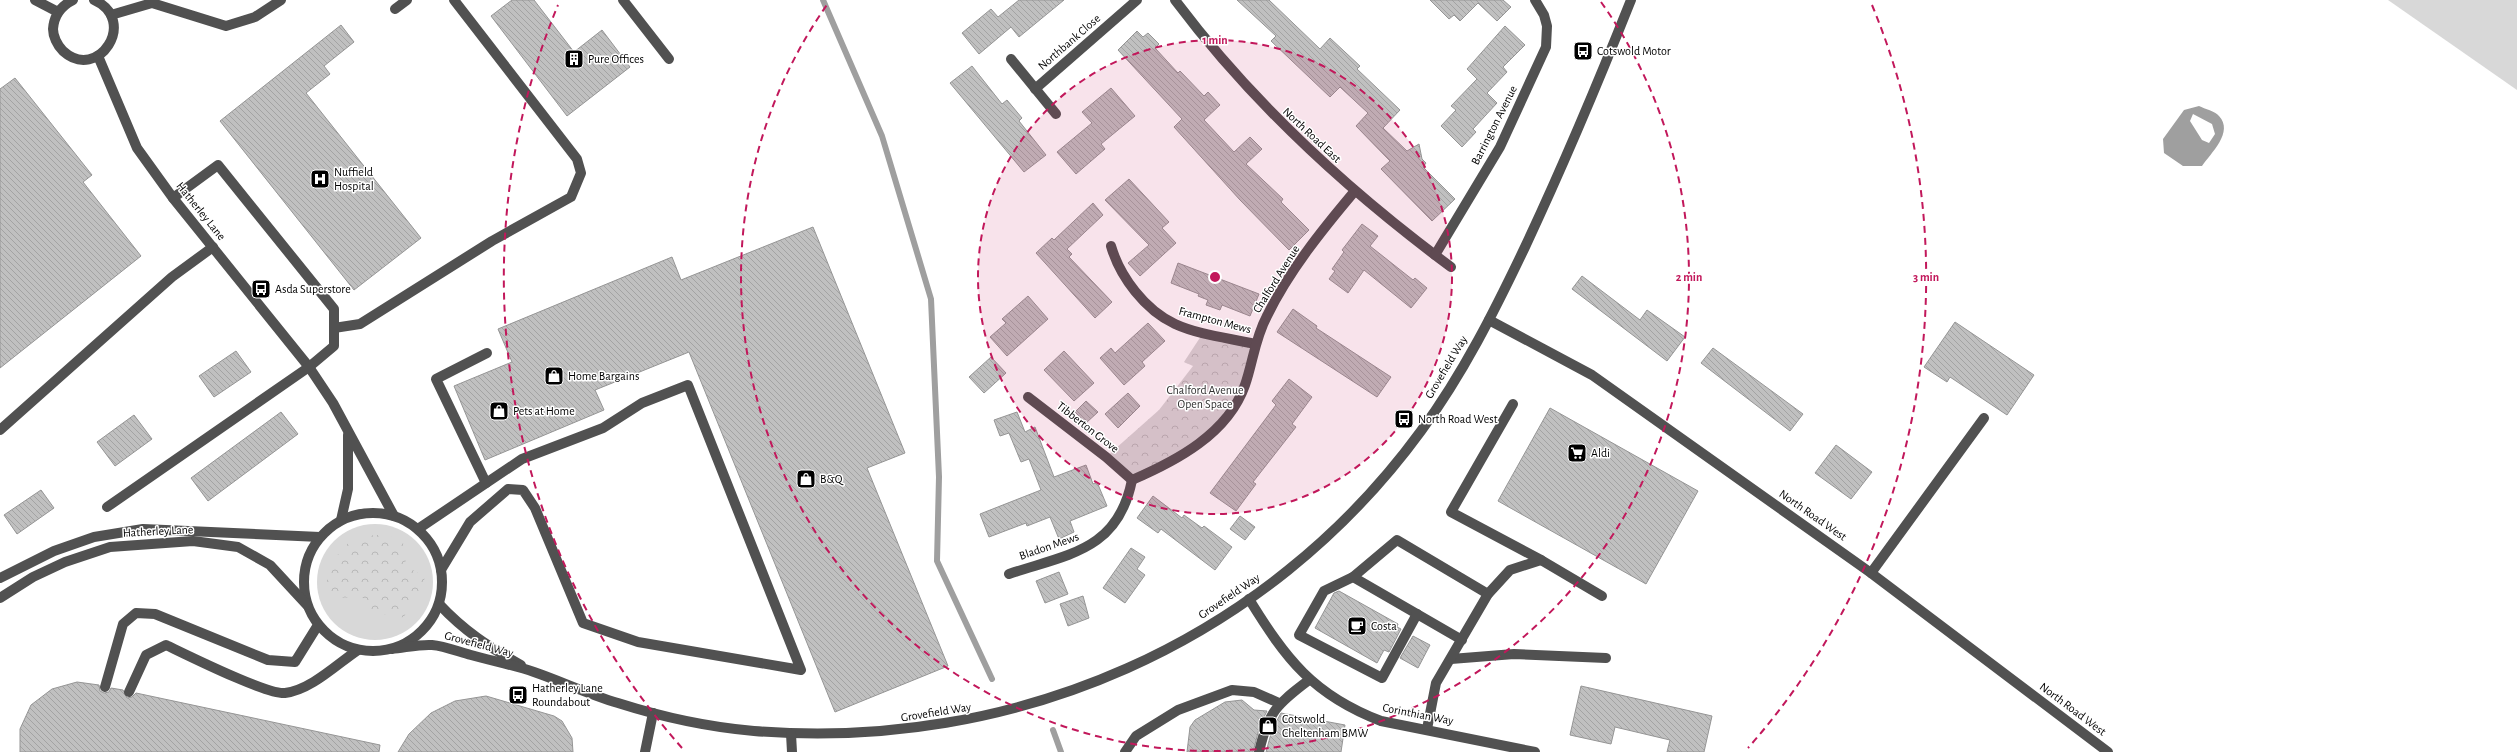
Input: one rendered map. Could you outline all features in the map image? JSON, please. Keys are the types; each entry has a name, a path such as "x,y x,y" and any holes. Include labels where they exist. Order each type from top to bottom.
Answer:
{"street":[{"path":"35,0 58,12"},
{"path":"73,0 58,12 53,31 61,49 69,56 79,59 89,59 98,56 108,48 113,38 114,26 111,15 105,6 94,0"},
{"path":"111,15 152,3 226,26 255,17 281,0"},
{"path":"395,9 407,0"},
{"path":"334,328 360,324 492,241 571,196 581,173 577,159 454,0"},
{"path":"623,0 669,59"},
{"name":"Northbank Close","path":"1035,89 1137,0"},
{"name":"North Road East","path":"1175,0 1231,71 1270,113 1354,192 1451,267"},
{"name":"Barrington Avenue","path":"1435,255 1500,147 1546,47 1547,26 1544,15 1535,0"},
{"name":"Grovefield Way","path":"392,649 432,644 535,672 583,691 653,713 718,726 791,734 885,732 963,721 1024,707 1112,676 1155,656 1196,634 1249,599 1315,547 1385,476 1438,407 1489,320 1575,137 1631,0"},
{"name":"Hatherley Lane","path":"98,56 136,148 173,198 309,367 333,403 394,516"},
{"name":"Northbank Close","path":"1011,59 1056,114"},
{"path":"107,507 309,367 334,346 334,309 218,165 173,198"},
{"name":"Chalford Avenue","path":"1132,480 1164,467 1187,454 1217,427 1232,410 1244,386 1255,344 1266,316 1285,285 1328,224 1354,192"},
{"name":"Frampton Mews","path":"1111,246 1116,266 1138,294 1156,313 1176,324 1255,344"},
{"path":"0,430 172,277 213,247"},
{"name":"North Road West","path":"1489,320 1592,375 1872,573 2108,752"},
{"path":"486,483 436,379 487,353"},
{"path":"418,530 522,459 603,428 642,403 688,385 801,670 756,664 638,642 583,623 535,508 522,490 508,489 470,522 441,570"},
{"name":"Tibberton Grove","path":"1028,397 1106,457 1132,480"},
{"path":"1513,404 1451,512 1541,560 1602,596"},
{"path":"1872,573 1984,418"},
{"name":"Hatherley Lane","path":"341,520 348,489 348,433"},
{"name":"Bladon Mews","path":"1009,574 1091,546 1115,523 1124,509 1132,480"},
{"path":"376,513 394,516 418,530 433,548 441,570 442,587 439,604 429,624 412,640 392,649 375,652 358,650 336,641 318,625 307,605 303,588 304,569 310,552 320,537 341,520 364,514 376,513"},
{"name":"Hatherley Lane","path":"0,578 54,551 94,537 143,528 320,537"},
{"path":"1417,614 1382,678 1299,635 1324,591 1353,577 1397,540 1488,594"},
{"name":"Hatherley Lane","path":"0,598 33,577 64,562 110,547 193,541 238,547 270,565 307,605"},
{"path":"1427,729 1436,684 1488,594 1510,570 1541,560"},
{"path":"1353,577 1462,640"},
{"name":"Corinthian Way","path":"1249,599 1286,655 1308,680 1358,713 1380,721 1427,729 1536,752"},
{"name":"Grovefield Way","path":"439,604 454,621 480,642 535,672"},
{"path":"105,687 123,624 136,613 155,614 268,660 295,662 318,625"},
{"path":"129,692 146,655 166,646 260,687 285,693 320,680 328,670 358,650"},
{"path":"1451,659 1514,654 1606,658"},
{"path":"1259,752 1264,731 1271,713 1279,703 1308,680"},
{"path":"1125,752 1136,736 1178,710 1232,690 1254,692 1279,703"},
{"path":"645,752 653,713"},
{"path":"791,734 792,752"}],"green space":[{"path":"2388,0 2517,0 2517,90"},
{"name":"Chalford Avenue Open Space","path":"1203,333 1255,344 1244,386 1203,440 1132,480 1106,457 1159,410 1193,366 1184,362"},
{"path":"375,524 397,528 416,541 429,560 433,582 429,604 416,623 397,636 375,640 353,636 334,623 321,604 317,582 321,560 334,541 353,528"},
{"path":"374,535 390,536 403,543 409,553 404,565 425,577 421,591 413,591 409,597 409,607 404,617 396,618 388,614 380,615 375,621 372,620 368,613 369,606 362,597 333,598 326,583 338,554 350,541"}],"shaded area":[{"path":"2199,106 2215,113 2223,122 2224,129 2220,142 2202,166 2183,166 2164,153 2163,139 2184,110","holes":["2193,114 2212,124 2215,134 2209,143 2202,140 2190,121"]}],"building":[{"name":"Pure Offices","path":"512,0 534,0 574,52 602,30 630,67 567,116 491,16"},
{"path":"1019,0 1064,0 1019,37 1011,27 979,54 962,33 991,9 998,17"},
{"path":"1237,0 1269,0 1320,49 1330,38 1360,66 1357,69 1400,110 1383,128 1407,151 1419,144 1422,159 1426,163 1423,167 1455,199 1432,221 1381,169 1390,161 1356,126 1368,113 1340,87 1330,97 1271,41 1276,36"},
{"path":"1430,0 1503,0 1511,7 1497,21 1478,3 1460,21 1454,15 1449,19"},
{"name":"Nuffield Hospital","path":"341,25 354,42 324,66 330,74 306,93 421,238 354,290 220,121"},
{"path":"1505,26 1525,45 1503,67 1507,72 1487,93 1497,103 1473,129 1476,132 1462,147 1441,126 1456,110 1451,106 1477,79 1467,69"},
{"path":"1137,31 1143,37 1148,33 1159,44 1155,48 1178,73 1180,71 1204,96 1208,92 1220,105 1204,120 1234,152 1250,137 1262,149 1246,164 1283,199 1281,202 1309,230 1289,250 1240,200 1174,127 1182,119 1118,50"},
{"path":"972,66 1002,104 1007,100 1022,118 1019,121 1046,155 1024,172 950,83"},
{"path":"15,78 92,175 83,182 141,256 0,368 0,89"},
{"path":"1111,88 1135,116 1101,144 1105,149 1076,174 1057,152 1092,123 1082,112"},
{"path":"1129,179 1169,222 1162,228 1176,243 1140,276 1128,263 1149,245 1105,200"},
{"path":"1093,203 1103,215 1067,249 1072,254 1069,257 1112,302 1095,318 1036,253 1052,238 1054,240"},
{"path":"1362,224 1378,236 1370,246 1413,280 1415,278 1427,288 1411,308 1364,270 1348,293 1329,279 1335,271 1332,269 1344,252 1342,250"},
{"name":"B&Q","path":"813,227 905,453 867,468 948,666 835,712 689,352 595,390 604,410 485,460 454,386 512,362 498,329 672,257 681,280"},
{"path":"1178,263 1259,294 1250,316 1222,305 1220,310 1206,305 1208,300 1198,296 1199,294 1171,283"},
{"path":"1582,276 1640,320 1647,310 1685,337 1667,361 1572,289"},
{"path":"1028,296 1048,319 1007,356 990,337 1006,323 1002,319"},
{"path":"1293,309 1317,326 1316,328 1391,377 1377,397 1277,332"},
{"path":"1955,322 2034,375 2007,415 1950,377 1947,382 1924,367"},
{"path":"1148,323 1165,341 1142,362 1145,366 1124,385 1100,358 1111,348 1115,353"},
{"path":"1713,348 1803,414 1790,431 1701,363"},
{"path":"236,351 251,372 214,397 199,376"},
{"path":"1064,351 1094,383 1074,401 1044,370"},
{"path":"991,357 1006,373 984,393 969,377"},
{"path":"1289,379 1312,397 1292,424 1296,427 1253,482 1256,484 1236,511 1210,493 1276,405 1272,401"},
{"path":"1128,393 1140,406 1118,428 1105,414"},
{"path":"1086,401 1098,412 1086,423 1075,412"},
{"name":"Aldi","path":"1550,408 1698,491 1646,584 1498,501"},
{"path":"281,412 298,434 208,501 191,478"},
{"path":"1017,412 1025,432 1035,427 1054,477 1086,465 1093,484 1097,482 1107,506 1070,521 1074,532 1059,539 1050,517 1027,526 1026,523 989,537 980,514 1041,490 1029,459 1021,462 1009,433 1000,436 994,420"},
{"path":"134,415 152,439 115,466 97,442"},
{"path":"1836,445 1872,472 1851,499 1815,473"},
{"path":"41,490 54,508 17,534 4,515"},
{"path":"1153,496 1182,518 1184,515 1202,528 1204,526 1232,547 1215,570 1161,529 1158,533 1137,518"},
{"path":"1240,516 1255,527 1245,540 1230,529"},
{"path":"1131,548 1145,557 1137,569 1145,575 1125,603 1103,588"},
{"path":"1059,572 1068,594 1045,603 1036,581"},
{"name":"Costa","path":"1339,591 1398,624 1397,627 1401,629 1389,652 1384,650 1377,663 1315,628 1334,593"},
{"path":"1083,596 1089,618 1068,626 1060,604"},
{"path":"1413,636 1430,645 1418,668 1400,658"},
{"path":"77,682 99,685 100,691 104,693 109,692 111,688 123,690 127,698 132,697 136,693 380,745 379,752 20,752 20,729 31,705 52,689"},
{"path":"1581,686 1712,716 1704,752 1667,752 1670,740 1615,727 1611,744 1570,735"},
{"path":"486,696 554,716 562,721 572,738 573,752 398,752 409,734 431,713 455,701"},
{"path":"1242,700 1254,710 1267,711 1260,725 1253,752 1187,752 1190,727 1195,720 1225,702"},
{"path":"1281,713 1345,725 1341,752 1266,752 1272,730"}],"waterway":[{"path":"823,0 882,136 931,299 939,477 937,561 992,679"},
{"path":"1053,730 1061,752"}],"place":[{"name":"Cotswold Motor","path":"1583,51"},
{"name":"Pure Offices","path":"574,59"},
{"name":"Nuffield Hospital","path":"320,179"},
{"name":"Asda Superstore","path":"261,289"},
{"name":"Home Bargains","path":"554,376"},
{"name":"Pets at Home","path":"499,411"},
{"name":"North Road West","path":"1404,419"},
{"name":"Aldi","path":"1577,453"},
{"name":"B&Q","path":"806,479"},
{"name":"Costa","path":"1357,626"},
{"name":"Hatherley Lane Roundabout","path":"518,695"},
{"name":"Cotswold Cheltenham BMW","path":"1268,726"}]}
